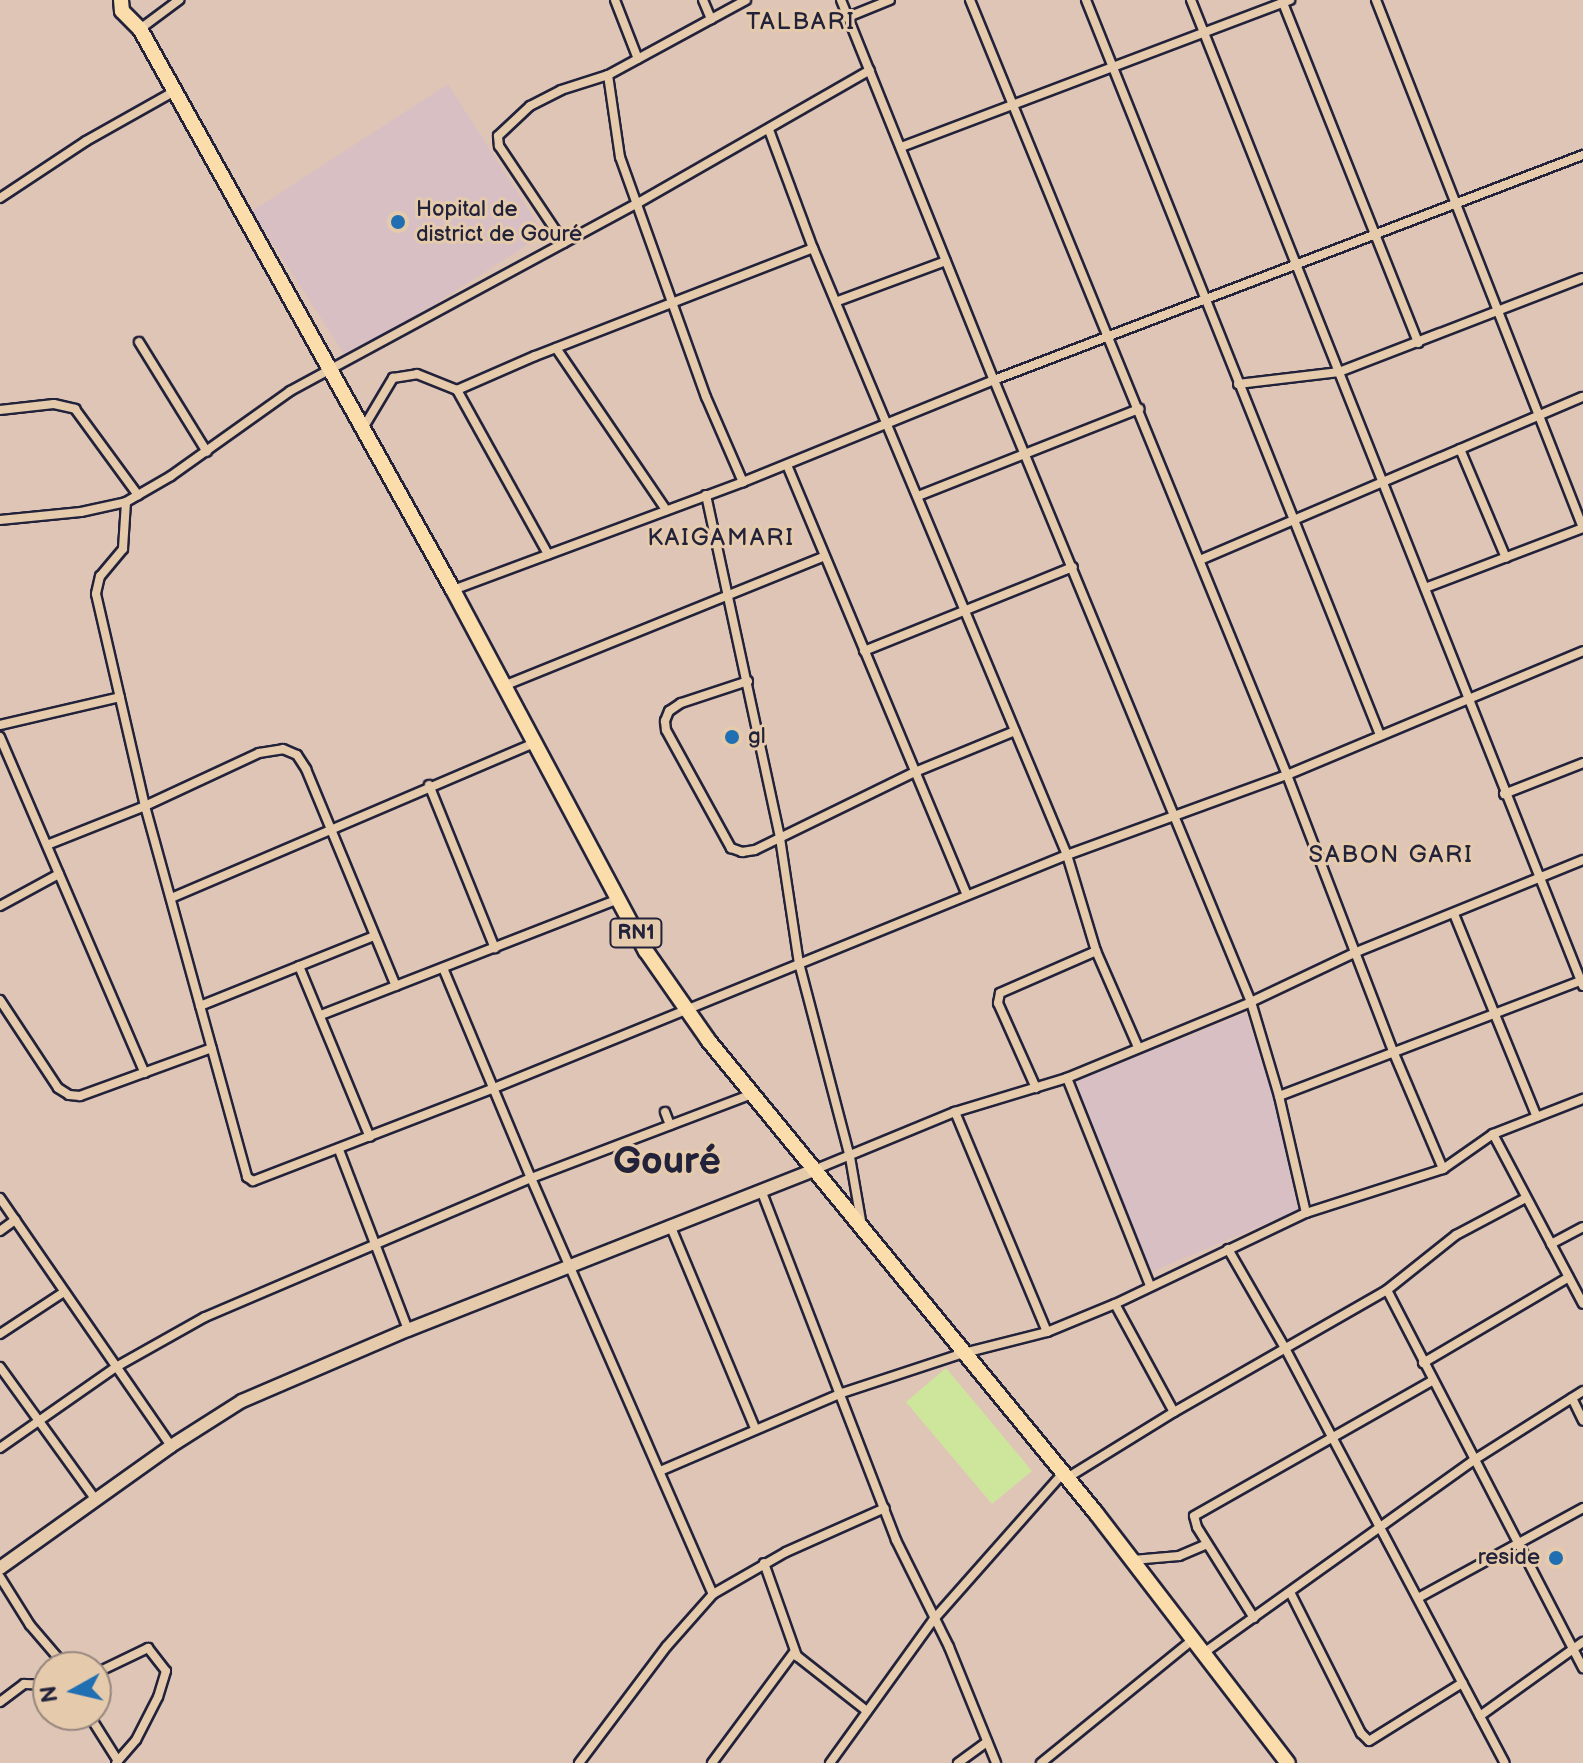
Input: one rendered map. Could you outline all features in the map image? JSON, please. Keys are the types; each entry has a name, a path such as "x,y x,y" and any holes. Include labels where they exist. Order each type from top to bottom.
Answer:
{"highway":[{"name":"RN1","path":"120,4 140,29 329,373 506,685 646,951 686,1011 1195,1638 1288,1763"}],"main road":[{"path":"0,1568 171,1446 242,1401 408,1330 814,1170"}],"street":[{"path":"140,29 179,0"},
{"path":"615,0 638,59"},
{"path":"703,0 711,19"},
{"path":"564,243 499,146 498,136 530,106 561,90 608,75 746,0"},
{"path":"841,0 1251,1002 1279,1096 1306,1213"},
{"path":"848,17 890,0"},
{"path":"970,0 1139,409 1287,775 1393,1051 1443,1169"},
{"path":"1086,0 1380,735"},
{"path":"1191,0 1538,880 1582,982 1279,1096"},
{"path":"1376,0 1583,528 1425,588"},
{"path":"901,147 1287,2 1418,343"},
{"path":"0,520 81,512 126,502 207,452 268,405 638,203 870,70"},
{"path":"608,75 615,141 706,397 743,482"},
{"path":"0,198 86,141 173,92"},
{"path":"769,130 813,248 838,301 1067,855 1096,951 1138,1047"},
{"path":"453,590 743,482 994,380 1583,155"},
{"path":"457,390 813,248"},
{"path":"838,301 946,261"},
{"path":"1238,384 1339,372 1583,278"},
{"path":"139,342 207,452"},
{"path":"556,348 666,510"},
{"path":"362,431 393,378 417,374 457,390 548,554"},
{"path":"1200,560 1583,397"},
{"path":"0,410 54,404 75,409 138,495"},
{"path":"918,496 1139,409"},
{"path":"1460,449 1506,558"},
{"path":"787,465 967,895"},
{"path":"706,495 780,838 799,963 850,1157 862,1230"},
{"path":"126,502 123,549 96,584 145,806 247,1177 261,1181 1067,855 1287,775 1583,651"},
{"path":"506,685 823,557"},
{"path":"864,651 1073,567"},
{"path":"748,681 681,703 669,711 666,730 731,848 755,850 915,772 1015,731"},
{"path":"0,725 120,697"},
{"path":"0,737 145,1073"},
{"path":"171,898 429,785 537,742"},
{"path":"47,845 145,806 259,753 283,749 297,755 306,769 396,986"},
{"path":"1504,794 1583,763"},
{"path":"429,785 495,948"},
{"path":"814,1170 955,1112 1067,1078 1251,1002 1354,953 1583,860"},
{"path":"0,906 59,874"},
{"path":"321,1015 619,899"},
{"path":"1454,914 1537,1117"},
{"path":"200,1006 374,936"},
{"path":"1036,1088 998,1003 1000,993 1096,951"},
{"path":"299,966 370,1137"},
{"path":"443,968 713,1594"},
{"path":"0,1000 58,1088 69,1095 80,1096 212,1048"},
{"path":"0,1024 11,1017"},
{"path":"1067,1078 1150,1285"},
{"path":"0,1448 116,1367 205,1317 531,1178 752,1094"},
{"path":"660,1471 842,1393 964,1353 1047,1332 1115,1304 1306,1213 1443,1169 1493,1134 1583,1099"},
{"path":"665,1112 670,1125"},
{"path":"955,1112 1047,1332"},
{"path":"1493,1134 1583,1304"},
{"path":"339,1150 408,1330"},
{"path":"761,1190 915,1583 934,1619 996,1763"},
{"path":"0,1198 171,1446"},
{"path":"830,1763 934,1619 1065,1476 1387,1290 1456,1235 1526,1198"},
{"path":"0,1231 15,1220"},
{"path":"670,1225 755,1428"},
{"path":"1551,1244 1583,1227"},
{"path":"1228,1249 1286,1350 1505,1763"},
{"path":"1423,1363 1569,1277"},
{"path":"1387,1290 1583,1668"},
{"path":"0,1334 64,1292"},
{"path":"1115,1304 1174,1412"},
{"path":"0,1367 96,1500"},
{"path":"1254,1618 1207,1544 1194,1516 1432,1381"},
{"path":"1205,1652 1291,1594 1380,1525 1474,1460 1583,1391"},
{"path":"1572,1398 1583,1421"},
{"path":"579,1763 667,1646 713,1594 764,1563 885,1508"},
{"path":"1418,1598 1583,1508"},
{"path":"1132,1560 1179,1556 1207,1544"},
{"path":"764,1563 794,1652 867,1711"},
{"path":"0,1577 30,1625 52,1651"},
{"path":"1291,1594 1361,1733 1369,1741 1462,1683"},
{"path":"1041,1763 1195,1638"},
{"path":"1480,1716 1583,1642"},
{"path":"99,1731 117,1762 129,1758 158,1697 166,1671 151,1650 145,1648 112,1665"},
{"path":"712,1763 794,1652"},
{"path":"0,1702 24,1684 32,1684"},
{"path":"958,1763 987,1742"}],"shaded area":[{"name":"Hopital de district de Gouré","path":"448,84 544,234 348,360 252,211"},
{"path":"1246,1013 1274,1100 1298,1210 1151,1272 1076,1081"}],"green space":[{"path":"946,1368 1032,1471 992,1504 906,1402"}],"place":[{"name":"Hopital de district de Gouré","path":"398,222"},
{"name":"gl","path":"732,737"},
{"name":"reside","path":"1556,1558"}],"district":[{"name":"TALBARI","path":"801,22"},
{"name":"KAIGAMARI","path":"721,538"},
{"name":"SABON GARI","path":"1391,855"},
{"name":"Gouré","path":"667,1162"}]}
